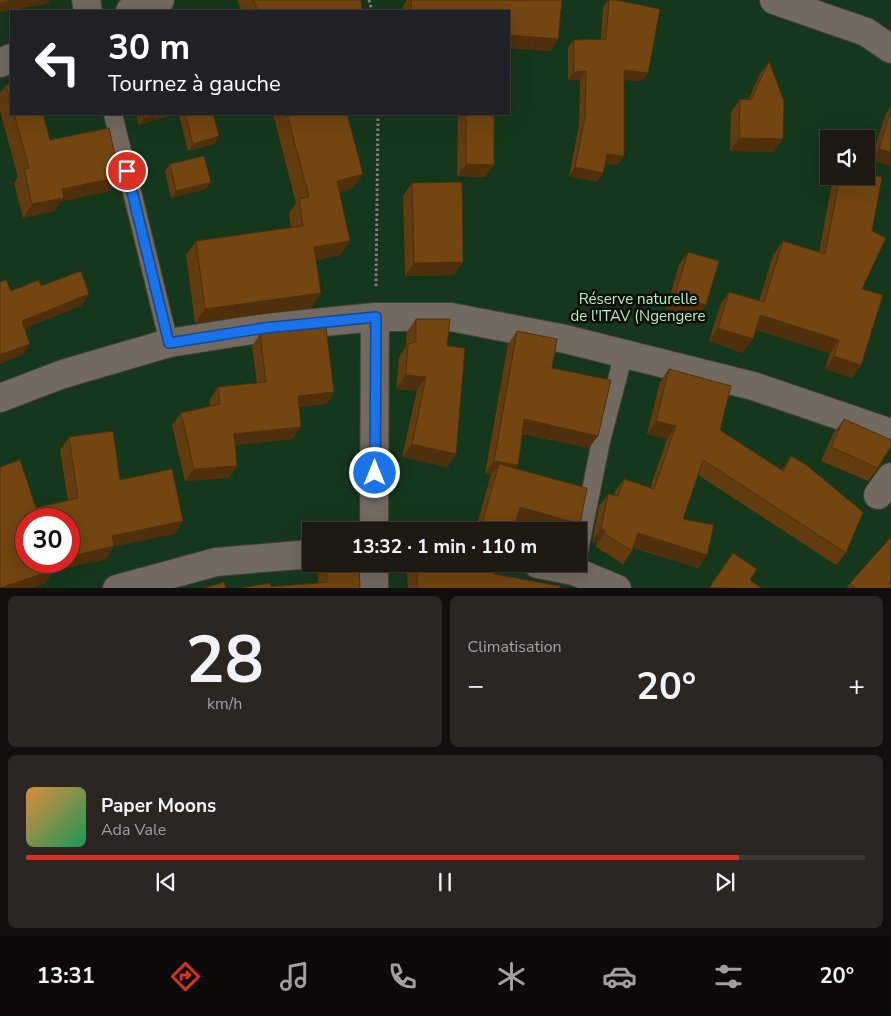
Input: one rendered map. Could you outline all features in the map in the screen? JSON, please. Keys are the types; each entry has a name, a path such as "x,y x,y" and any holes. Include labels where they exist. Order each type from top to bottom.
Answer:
{"street":[{"path":"133,10 160,0"},
{"path":"774,0 866,32 891,49"},
{"path":"374,522 376,317"},
{"path":"0,398 63,374 169,343 264,328 376,317 451,317 565,339 753,386 891,433"},
{"path":"118,588 216,562 302,555"},
{"path":"587,568 617,588"},
{"path":"374,572 374,588"}],"lane":[{"path":"113,115 169,343"},
{"path":"584,522 597,459 624,354"}],"path":[{"path":"376,317 378,115"}],"green space":[{"name":"Réserve naturelle de l'ITAV (Ngengere","path":"0,0 891,0 891,588 0,588"}],"building":[{"path":"0,0 15,0 0,3"},
{"path":"253,0 361,0 362,10 258,10"},
{"path":"411,0 562,0 558,39 510,35 510,10 412,10"},
{"path":"609,0 660,9 648,73 624,70 624,156 607,154 603,173 575,167 585,117 586,71 574,72 574,40 606,39"},
{"path":"769,61 784,101 783,139 739,138 740,99 751,100"},
{"path":"10,84 10,100 6,85"},
{"path":"891,110 891,152 879,149"},
{"path":"14,115 43,115 50,140 109,128 120,177 62,189 64,198 32,204 24,169 29,168"},
{"path":"143,115 154,115 144,118"},
{"path":"185,115 213,115 219,136 193,144"},
{"path":"287,115 347,115 363,174 337,181 350,241 314,247 321,293 205,309 196,241 303,226 299,199 309,197"},
{"path":"466,115 494,115 494,165 466,164"},
{"path":"204,156 211,182 176,191 170,164"},
{"path":"875,176 882,177 872,231 886,238 862,289 883,295 861,365 834,356 839,340 760,315 753,339 718,328 729,292 764,302 783,241 825,254 838,185 875,185"},
{"path":"462,182 463,262 414,263 412,183"},
{"path":"688,252 719,261 706,305 675,295"},
{"path":"81,271 89,294 22,321 30,344 0,355 0,282 6,280 11,291 39,280 41,286"},
{"path":"416,319 450,319 447,346 465,348 456,454 412,444 426,377 406,375 408,344 416,342"},
{"path":"326,327 334,392 298,396 301,427 234,434 237,466 194,469 181,413 220,404 218,387 266,382 260,334"},
{"path":"517,331 557,339 552,368 611,380 598,436 524,419 518,465 494,461"},
{"path":"669,369 731,386 720,430 783,471 791,456 805,464 863,512 846,553 703,460 683,519 714,525 707,555 638,533 632,551 605,534 606,531 601,529 608,494 618,496 624,479 654,489 676,426 656,421"},
{"path":"844,419 891,440 891,446 878,468 831,447"},
{"path":"113,431 120,480 172,469 183,521 112,536 114,546 80,554 80,508 36,508 78,498 69,437"},
{"path":"20,460 36,508 15,508 15,573 45,573 0,588 0,467"},
{"path":"499,464 587,488 580,522 573,522 520,507 516,522 483,522"},
{"path":"891,537 891,581 889,583 891,588 855,588 850,583"},
{"path":"733,553 757,569 750,580 762,588 709,588"},
{"path":"327,572 359,572 360,588 241,588 270,583 271,587 327,582"},
{"path":"417,572 494,572 494,574 560,586 559,588 418,588"},
{"path":"224,582 226,588 204,588"}],"route":[{"path":"127,171 169,343 264,328 376,317 375,473"}]}
